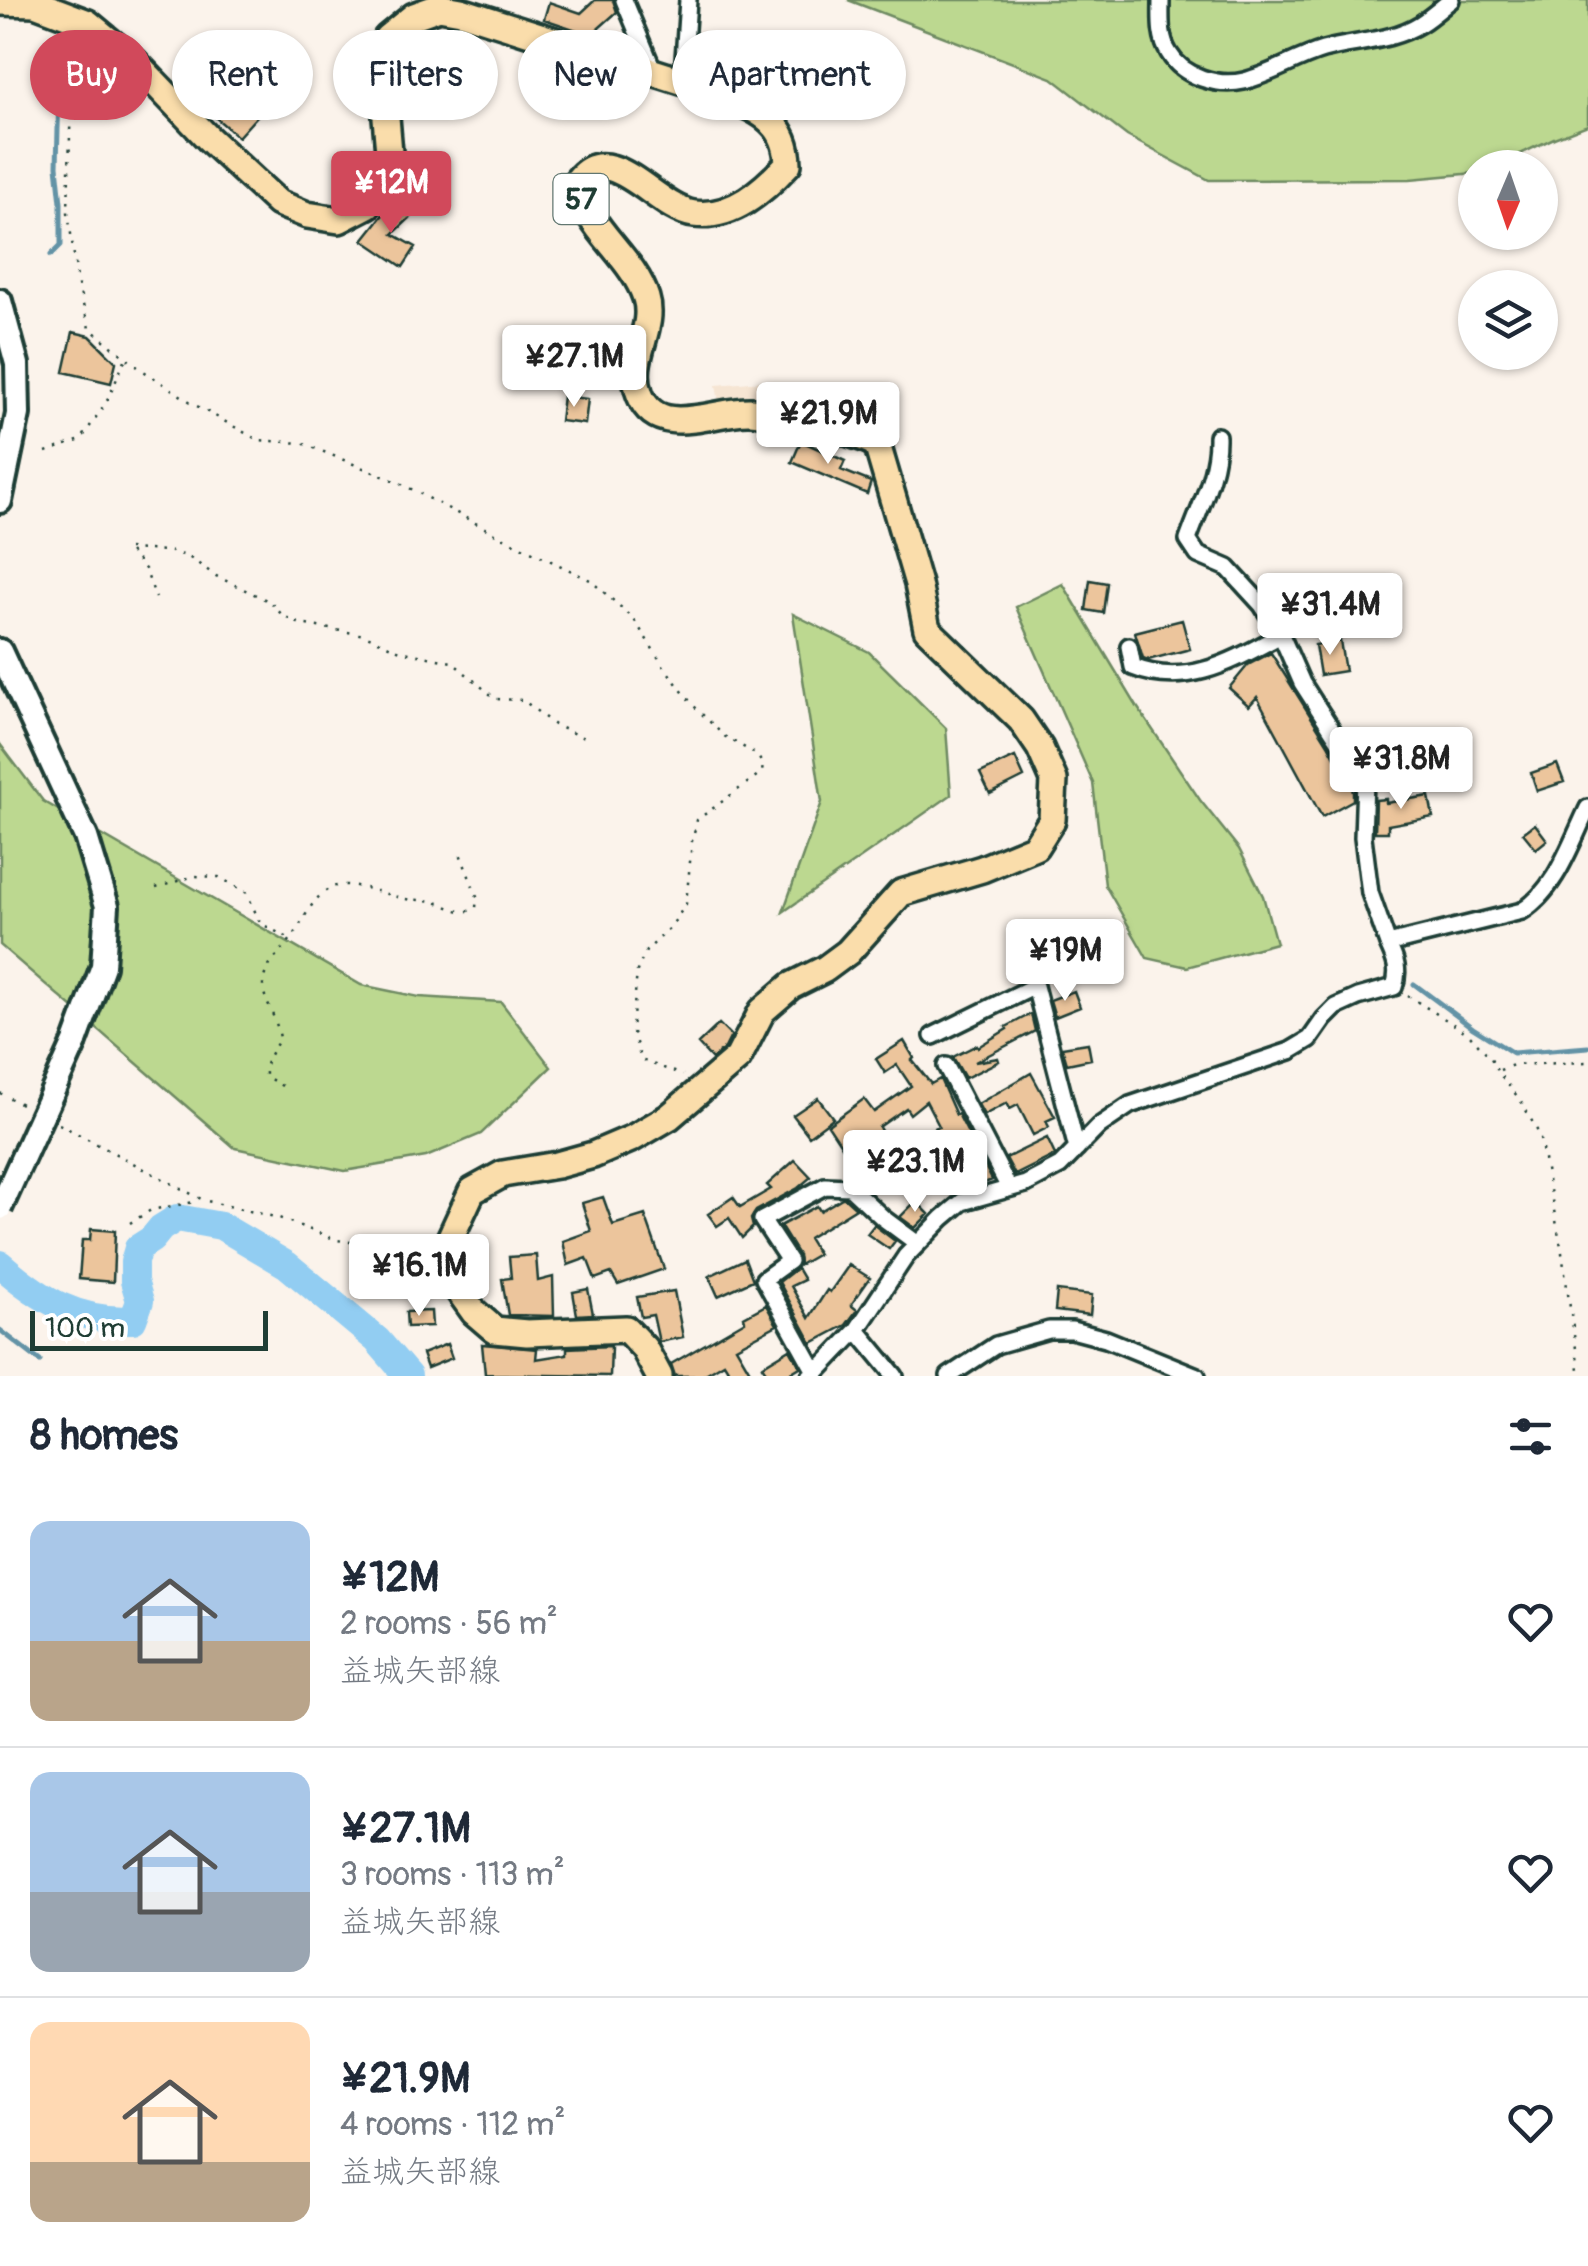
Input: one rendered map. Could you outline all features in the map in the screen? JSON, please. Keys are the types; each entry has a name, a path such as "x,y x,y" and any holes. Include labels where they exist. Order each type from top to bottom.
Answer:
{"main road":[{"name":"57","path":"0,2 35,3 88,23 135,62 278,203 307,215 339,220 368,205 390,164 381,59 387,38 414,16 439,7 461,10 672,77"},
{"name":"57","path":"450,1239 472,1191 503,1174 593,1155 669,1117 738,1058 762,1011 791,986 848,952 901,893 982,869 1035,847 1052,820 1054,780 1040,748 1020,720 927,629 918,584 876,444 853,432 748,410 680,421 662,418 642,402 634,380 649,309 645,294 636,276 595,224 579,196 578,180 585,170 597,165 615,168 674,208 693,214 717,214 762,191 788,164 788,144 769,120"},
{"path":"450,1239 454,1284 474,1312 495,1330 526,1333 626,1329 644,1348 659,1376"}],"street":[{"path":"624,0 654,72"},
{"path":"686,30 688,0"},
{"path":"1161,0 1161,30 1169,54 1187,72 1210,82 1240,82 1320,51 1386,38 1419,25 1450,0"},
{"path":"0,301 17,364 18,414 0,501"},
{"path":"918,1244 850,1187 825,1186 762,1220 789,1261 764,1279 813,1375 857,1330 906,1256 962,1202 1026,1184 1060,1166 1099,1126 1130,1105 1290,1051 1310,1039 1336,1007 1394,987 1398,976 1396,962 1370,894 1364,837 1366,781 1302,683 1281,635 1262,605 1228,568 1198,555 1188,540 1212,479 1217,436"},
{"path":"1128,646 1132,666 1152,674 1186,675 1230,662 1281,635"},
{"path":"0,651 86,837 107,906 102,966 74,1042 0,1208"},
{"path":"1388,944 1522,911 1535,903 1551,882 1588,808"},
{"path":"933,1036 1035,986 1076,1149"},
{"path":"946,1066 1009,1188"},
{"path":"857,1330 895,1376"},
{"path":"949,1376 996,1345 1049,1330 1072,1330 1106,1339 1197,1376"}],"path":[{"path":"88,23 71,95 68,212 78,285 89,328 197,406 258,440 302,443 400,483 590,580 633,618 692,704 724,736 757,755 764,765 762,772 697,820 686,904 670,928 646,951 637,971 632,1029 641,1060 708,1084"},
{"path":"46,452 81,440 108,399 126,358"},
{"path":"156,598 145,570 128,549 187,556 216,576 272,602 282,615 300,624 365,635 400,651 452,662 496,698 523,700 554,724 584,738"},
{"path":"282,1086 265,1076 268,1056 280,1038 262,984 265,972 292,940 316,897 330,886 346,884 470,912 476,908 477,896 459,851"},
{"path":"156,888 194,876 219,878 247,894 260,922 292,940"},
{"path":"1394,987 1469,1034 1491,1058 1539,1134 1580,1376"},
{"path":"1498,1071 1513,1065 1588,1062"},
{"path":"0,1093 34,1111"},
{"path":"52,1120 203,1200 279,1218 336,1240 363,1244 450,1239"},
{"path":"130,1223 152,1210 203,1200"}],"shaded area":[{"path":"762,381 764,398 719,403 716,385"}],"green space":[{"path":"848,0 1588,0 1588,125 1529,150 1458,150 1458,175 1410,179 1209,180 1127,136 1052,78"},
{"path":"1063,584 1136,705 1200,800 1239,849 1263,896 1276,943 1187,967 1147,958 1105,885 1093,783 1016,607"},
{"path":"793,614 869,652 946,728 951,795 783,912 822,802"},
{"path":"0,744 43,801 361,985 419,997 501,1002 551,1067 481,1134 426,1157 345,1171 235,1148 0,945"}],"building":[{"path":"595,0 613,0 617,12 597,30 576,30 544,19 549,2 581,13"},
{"path":"218,120 253,120 238,137"},
{"path":"393,202 411,217 393,234 416,247 403,267 363,240"},
{"path":"73,332 90,336 116,362 111,383 64,372"},
{"path":"563,396 588,399 585,424 560,421"},
{"path":"801,441 845,461 841,470 871,482 867,494 792,462"},
{"path":"1090,580 1107,583 1103,613 1086,610"},
{"path":"1182,620 1190,649 1143,658 1135,632"},
{"path":"1340,641 1345,671 1320,675 1315,645"},
{"path":"1271,653 1353,791 1353,800 1322,817 1257,697 1249,706 1229,688 1248,665"},
{"path":"1015,757 1024,777 990,794 980,773"},
{"path":"1557,764 1564,782 1537,791 1531,773"},
{"path":"1429,796 1433,817 1388,825 1388,832 1375,832 1376,800 1386,799 1386,803"},
{"path":"1535,824 1547,840 1536,849 1523,833"},
{"path":"1083,936 1088,961 1070,964 1065,940"},
{"path":"1074,991 1080,1007 1055,1017 1050,1000"},
{"path":"1031,1014 1035,1031 975,1062 998,1058 999,1061 965,1078 953,1057 978,1047"},
{"path":"719,1024 731,1036 725,1048 712,1059 698,1044"},
{"path":"904,1041 912,1060 931,1084 940,1079 992,1180 974,1187 959,1155 925,1173 915,1153 928,1146 922,1134 939,1126 926,1101 910,1114 906,1108 879,1127 883,1135 851,1160 828,1125 864,1099 874,1112 911,1086 897,1065 885,1073 876,1059"},
{"path":"1088,1043 1091,1059 1067,1064 1062,1047"},
{"path":"1031,1073 1055,1117 1046,1121 1049,1127 1033,1135 1018,1105 1010,1109 1007,1103 984,1115 978,1104"},
{"path":"818,1098 833,1118 809,1136 793,1115"},
{"path":"1047,1138 1055,1155 1015,1175 1006,1158"},
{"path":"795,1160 811,1177 756,1211 751,1219 753,1227 742,1238 729,1218 717,1226 708,1214 733,1197 740,1207 771,1189 767,1185"},
{"path":"603,1197 613,1225 645,1215 664,1269 618,1285 611,1273 595,1279 587,1258 568,1265 563,1241 591,1231 582,1203"},
{"path":"842,1198 856,1208 808,1238 818,1254 799,1265 798,1255 780,1226"},
{"path":"916,1201 929,1214 915,1228 900,1217"},
{"path":"874,1225 895,1241 889,1249 867,1234"},
{"path":"91,1229 115,1231 113,1282 79,1279 82,1240 90,1240"},
{"path":"536,1255 538,1281 553,1277 554,1316 508,1315 502,1279 511,1278 509,1257"},
{"path":"745,1259 753,1280 718,1296 709,1276"},
{"path":"849,1265 870,1278 851,1305 857,1310 846,1325 812,1343 779,1282 797,1268 804,1280 791,1286 809,1318"},
{"path":"436,1273 441,1294 432,1297 425,1277"},
{"path":"588,1289 593,1314 577,1315 573,1292"},
{"path":"674,1291 683,1337 659,1342 653,1315 641,1317 637,1297"},
{"path":"1057,1291 1092,1295 1090,1315 1055,1311"},
{"path":"766,1305 777,1325 736,1347 753,1376 732,1376 724,1363 702,1376 675,1376 671,1364"},
{"path":"431,1311 432,1326 407,1327 406,1312"},
{"path":"447,1344 452,1358 427,1368 422,1354"},
{"path":"482,1344 537,1349 536,1359 567,1354 567,1348 611,1346 610,1376 485,1374"},
{"path":"790,1349 800,1367 785,1376 769,1376 762,1366"}],"waterway":[{"path":"51,255 61,245 58,120"},
{"path":"1414,984 1513,1053 1588,1047"},
{"path":"0,1264 45,1298 77,1313 133,1320 140,1301 134,1281 138,1248 177,1218 221,1226 287,1265 377,1340 408,1376"},
{"path":"0,1330 40,1361"}]}
